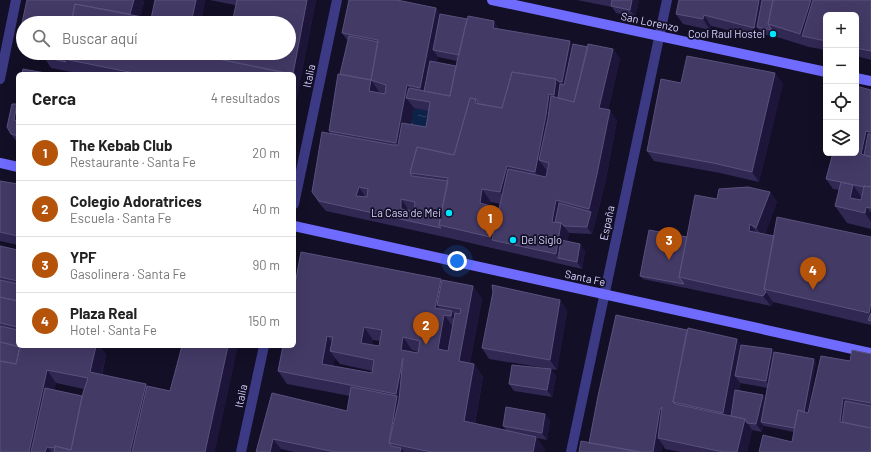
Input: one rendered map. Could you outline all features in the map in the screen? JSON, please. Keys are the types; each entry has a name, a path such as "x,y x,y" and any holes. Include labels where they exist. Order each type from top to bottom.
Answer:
{"main road":[{"name":"San Lorenzo","path":"492,0 823,71"},
{"path":"859,79 871,81"},
{"path":"0,163 16,167"},
{"name":"Santa Fe","path":"296,226 871,353"}],"street":[{"path":"0,79 16,0"},
{"name":"Italia","path":"296,195 337,0"},
{"name":"España","path":"570,452 666,0"},
{"name":"Italia","path":"241,452 264,348"}],"water":[{"path":"414,108 437,112 433,137 409,133"}],"building":[{"path":"27,0 134,0 130,14 75,4 72,16 23,16"},
{"path":"155,0 196,0 193,16 152,16"},
{"path":"237,0 307,0 296,58 296,16 234,16"},
{"path":"349,0 397,0 436,8 420,88 407,85 396,143 329,131 338,74 371,80 378,40 342,33","holes":["371,80 386,85 385,94 369,91"]},
{"path":"612,0 632,0 630,10 611,6"},
{"path":"679,0 759,0 754,28 704,15 703,19 676,14"},
{"path":"762,0 773,0 768,24 772,30 757,27"},
{"path":"773,0 811,0 800,34 768,24"},
{"path":"813,0 871,0 871,51 859,49 859,12 823,12 823,40 802,36"},
{"path":"75,4 137,16 72,16"},
{"path":"440,14 467,19 459,55 433,50"},
{"path":"468,16 494,21 493,28 570,41 562,82 556,79 512,72 502,108 478,104 476,99 470,98 454,155 417,147 410,173 412,176 448,181 439,225 441,228 319,201 312,192 322,132 398,145 402,123 426,127 430,102 406,98 409,88 450,96","holes":["359,187 368,189 367,197 356,196","401,199 415,202 414,211 401,209"]},
{"path":"349,36 378,42 371,80 340,74"},
{"path":"573,44 588,47 574,102 558,98 560,84 564,85"},
{"path":"588,44 613,49 599,108 610,110 589,209 556,200 552,222 561,223 556,254 492,240 508,169 546,177 549,163 539,160 551,96 574,102"},
{"path":"687,56 775,73 752,172 647,151 661,79 681,83"},
{"path":"69,60 223,60 280,72 129,72"},
{"path":"224,60 296,60 293,72 283,72"},
{"path":"430,61 456,66 450,96 424,91"},
{"path":"23,69 40,72 22,72"},
{"path":"512,72 556,79 554,95 549,94 535,172 507,166 500,192 482,189 480,203 497,208 490,237 439,225 448,178 410,173 417,147 454,155 470,98 476,99 475,103 502,108"},
{"path":"859,87 871,90 871,132 866,131 861,154 871,157 871,187 864,187 826,179 832,156 859,156"},
{"path":"12,104 16,104 14,120 16,120 16,135 11,134 7,127"},
{"path":"868,134 871,134 871,157 864,155"},
{"path":"0,181 16,184 16,236 0,232"},
{"path":"841,182 853,185 850,198 861,200 864,186 871,187 871,208 866,207 865,213 835,206"},
{"path":"748,187 770,192 756,228 750,224 749,231 774,236 764,289 766,292 763,296 679,277 695,195 717,199 719,189"},
{"path":"559,203 591,212 587,227 564,226 561,223 555,222"},
{"path":"777,217 871,237 871,302 869,313 764,289"},
{"path":"649,230 687,237 679,277 684,284 640,276"},
{"path":"561,240 580,244 577,262 558,258"},
{"path":"0,246 16,250 16,281 0,277"},
{"path":"301,252 441,279 435,308 452,311 451,316 444,315 438,349 448,351 455,313 460,314 461,309 437,305 442,280 473,286 459,361 474,364 464,421 536,437 533,452 431,452 389,443 399,400 403,358 396,394 278,371 283,348 296,348 296,279","holes":["364,327 382,330 379,346 361,343","327,336 333,337 330,351 374,360 372,373 322,364","403,337 420,341 418,353 401,350"]},
{"path":"0,280 16,284 16,301 0,297"},
{"path":"492,285 560,300 550,360 482,348 493,292"},
{"path":"0,297 16,301 16,327 0,323"},
{"path":"871,313 871,321 868,320"},
{"path":"616,315 687,330 673,402 675,404 745,419 737,452 723,452 658,438 662,407 660,409 653,452 640,452 589,443"},
{"path":"0,326 16,330 16,346 0,342"},
{"path":"688,328 737,339 723,413 673,402"},
{"path":"0,342 20,348 16,364 0,361"},
{"path":"741,345 772,349 766,381 735,376"},
{"path":"20,348 96,348 90,372 146,384 130,452 54,452 55,446 71,450 83,393 88,378 47,370 29,452 0,452 0,361 16,364"},
{"path":"181,348 228,348 205,452 132,452 147,386 170,391"},
{"path":"852,350 871,354 871,403 843,398 840,422 871,428 871,452 759,452 763,435 792,442 798,410 808,413 821,356 850,361"},
{"path":"774,352 814,359 804,412 798,410 794,428 761,422"},
{"path":"512,365 551,369 547,390 509,384"},
{"path":"351,387 397,396 389,443 391,446 401,448 400,452 335,452 273,439 270,452 256,452 272,393 347,411"},
{"path":"45,388 82,396 71,450 55,446 55,448 47,447 45,452 31,452"},
{"path":"735,390 763,395 756,424 747,423 745,419 731,416"},
{"path":"845,401 871,406 871,428 842,422"},
{"path":"506,407 545,414 542,433 503,426"},
{"path":"581,441 640,452 579,452"}],"place":[{"name":"Cool Raul Hostel","path":"773,34"},
{"name":"La Casa de Mei","path":"449,213"},
{"name":"The Kebab Club","path":"490,238"},
{"name":"Del Siglo","path":"513,240"},
{"name":"YPF","path":"669,260"},
{"name":"Plaza Real","path":"813,290"},
{"name":"Colegio Adoratrices","path":"426,345"}]}
